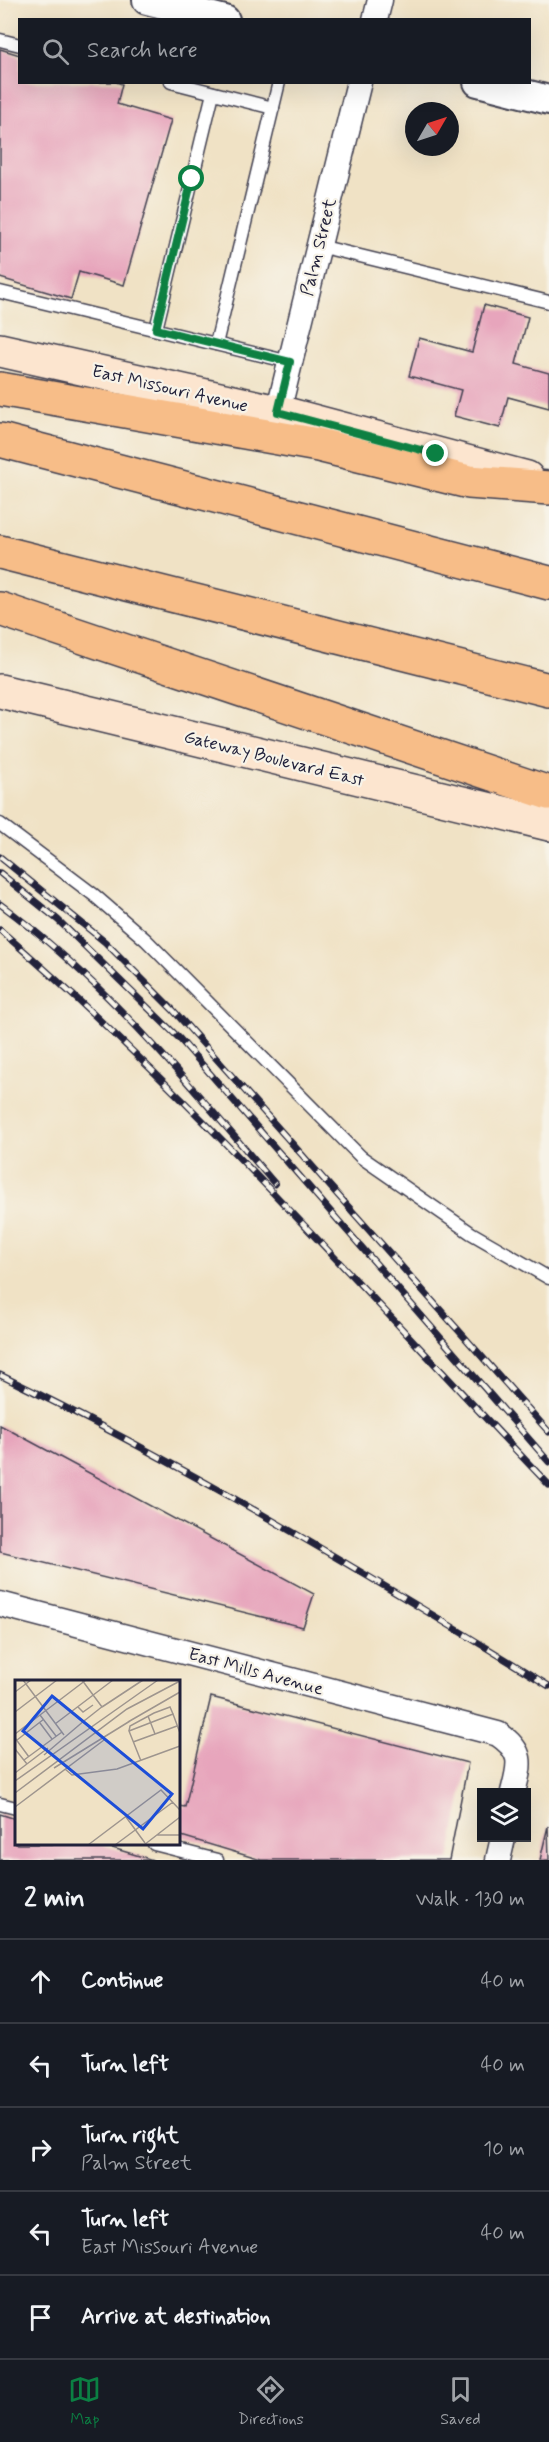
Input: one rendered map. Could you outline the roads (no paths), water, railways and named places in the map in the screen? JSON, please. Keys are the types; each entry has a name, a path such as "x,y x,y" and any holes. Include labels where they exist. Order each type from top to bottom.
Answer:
{"highway":[{"path":"0,389 318,445 469,482 549,486"},
{"path":"0,440 549,583"},
{"path":"0,552 549,690"},
{"path":"0,609 549,793"}],"main road":[{"name":"East Missouri Avenue","path":"0,350 278,412 549,486"},
{"name":"Gateway Boulevard East","path":"0,692 549,824"}],"street":[{"path":"147,0 217,18"},
{"path":"376,18 380,0"},
{"name":"Palm Street","path":"278,412 359,84"},
{"path":"486,84 549,100"},
{"name":"East Mills Avenue","path":"0,1604 498,1734 511,1742 517,1750 520,1765 514,1788"},
{"path":"498,1860 502,1842"}],"lane":[{"path":"0,40 18,44"},
{"path":"179,84 273,108"},
{"path":"216,344 279,84"},
{"path":"156,329 213,93"},
{"path":"319,246 549,302"},
{"path":"0,291 290,362"},
{"path":"0,824 94,895 146,940 361,1157 471,1233 549,1278"},
{"path":"0,1804 15,1808"},
{"path":"158,1845 217,1860"}],"railway":[{"path":"0,857 105,942 173,1010 549,1432"},
{"path":"0,873 58,920 179,1038 549,1462"},
{"path":"0,904 39,934 111,1001 179,1072 275,1184"},
{"path":"0,930 73,995 213,1131 549,1485"},
{"path":"0,1375 71,1410 210,1485 549,1686"}]}
